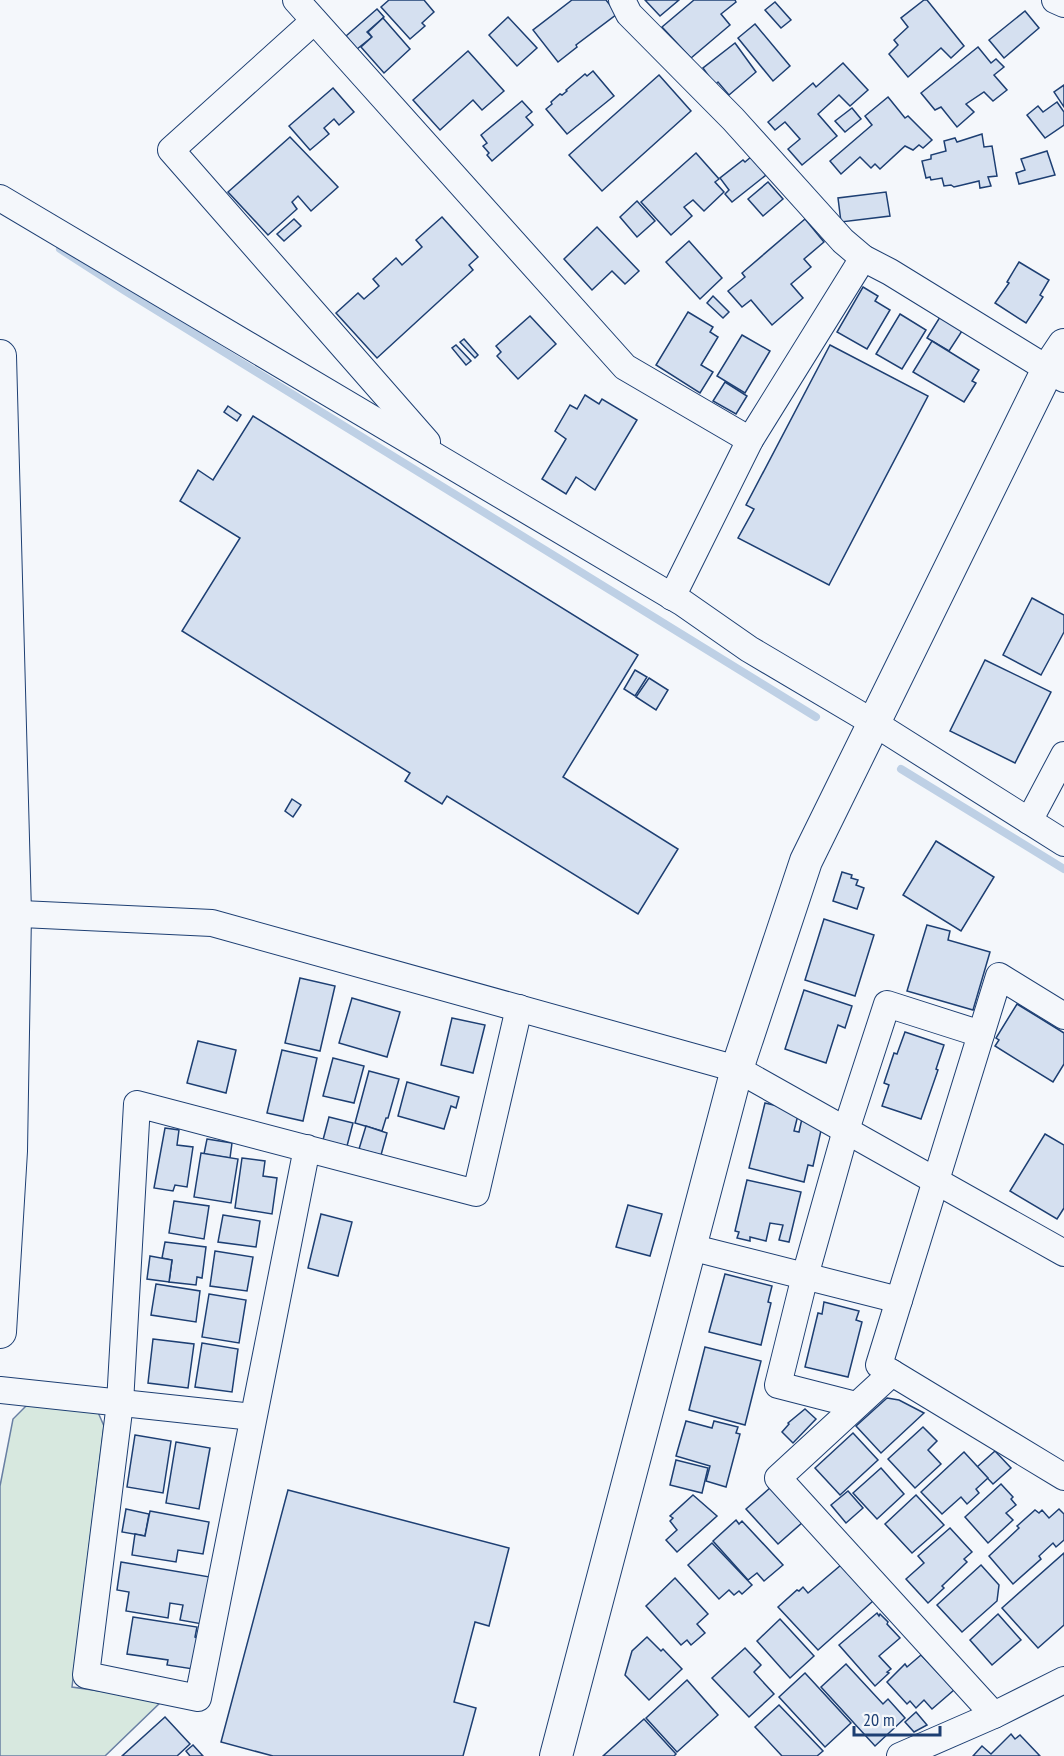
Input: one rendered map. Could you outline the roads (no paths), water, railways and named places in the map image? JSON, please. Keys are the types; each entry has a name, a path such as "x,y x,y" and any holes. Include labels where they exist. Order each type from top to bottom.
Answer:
{"street":[{"path":"296,0 625,367 750,440"},
{"path":"556,1756 737,1069 806,861 874,723 1059,364 863,258 843,241 733,120 629,14 622,0"},
{"path":"1055,0 1064,4"},
{"path":"314,21 171,150 442,459"},
{"path":"0,198 672,597 749,649 874,723 1064,843"},
{"path":"672,597 750,440 863,258"},
{"path":"0,356 11,1151 0,1332"},
{"path":"1029,821 1064,755"},
{"path":"8,913 212,923 737,1069 1064,1253"},
{"path":"1064,1016 999,976 879,1365 1064,1477"},
{"path":"856,1405 778,1385 805,1276 846,1130 887,1004 981,1034"},
{"path":"307,1148 198,1698 86,1675 120,1403 137,1104 307,1148 476,1194 519,1008"},
{"path":"690,1248 899,1300"},
{"path":"892,1373 778,1478 994,1715"},
{"path":"0,1390 253,1417"},
{"path":"900,1756 994,1715 1064,1680"}],"waterway":[{"path":"60,249 816,717"},
{"path":"901,769 1064,869"}]}
